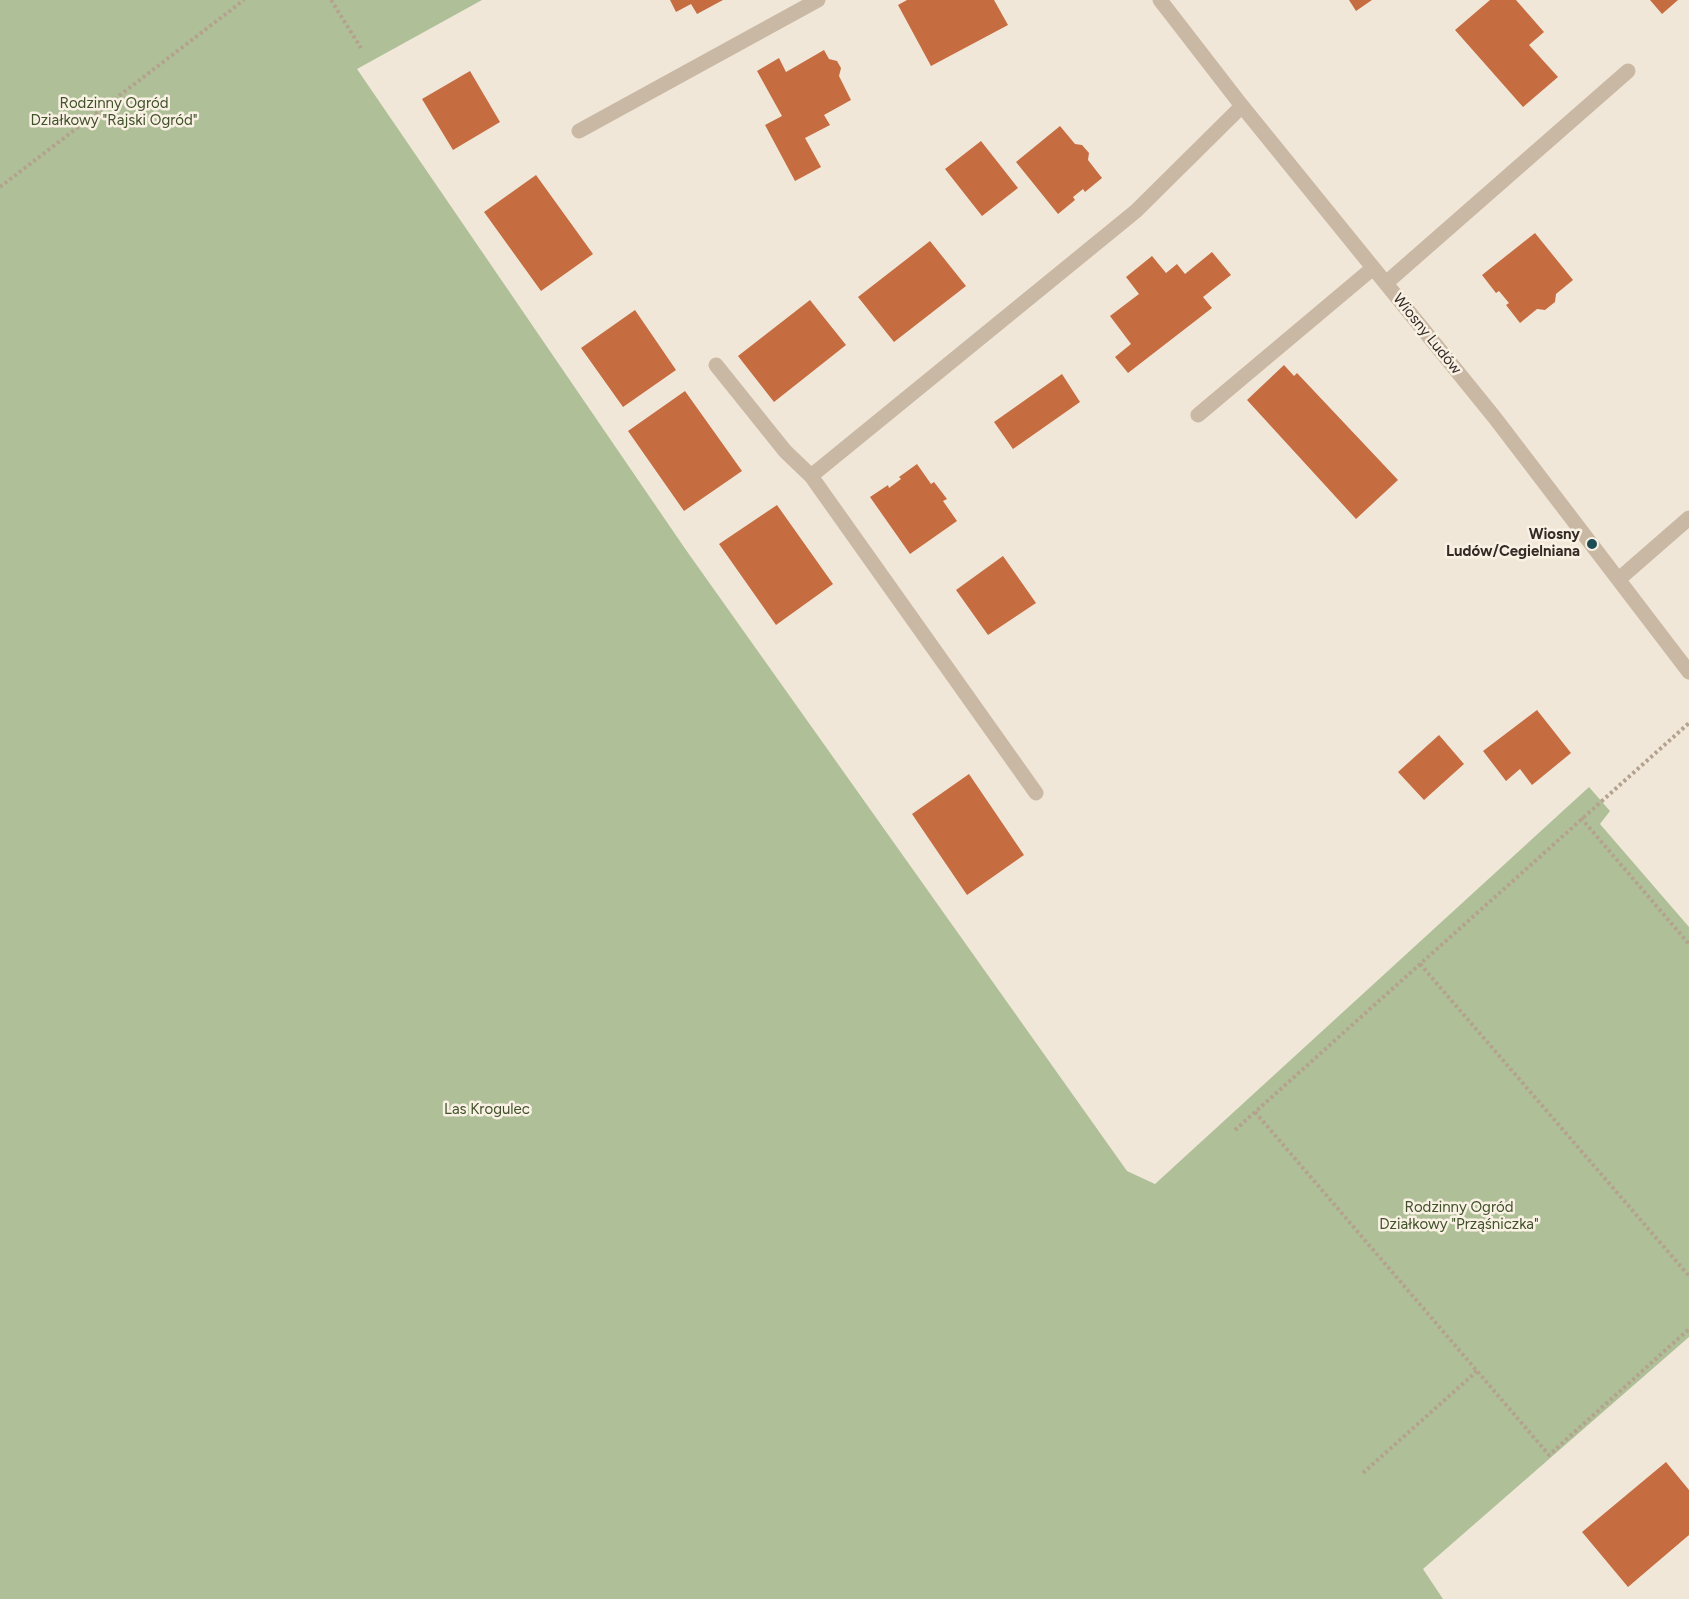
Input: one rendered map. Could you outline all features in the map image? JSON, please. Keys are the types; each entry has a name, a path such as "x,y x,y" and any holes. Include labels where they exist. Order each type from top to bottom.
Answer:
{"street":[{"path":"579,131 818,0"},
{"name":"Wiosny Ludów","path":"1160,0 1242,106 1495,418 1689,672"},
{"path":"1386,283 1628,71"},
{"path":"811,476 1136,211 1242,106"},
{"path":"1198,415 1373,268"},
{"path":"716,365 785,451 811,476 1036,793"},
{"path":"1619,579 1689,518"}],"path":[{"path":"1,185 244,0"},
{"path":"331,0 361,48"},
{"path":"1235,1130 1689,723"},
{"path":"1581,818 1689,944"},
{"path":"1420,964 1689,1276"},
{"path":"1255,1112 1549,1455 1689,1329"},
{"path":"1363,1473 1477,1371"}],"green space":[{"name":"Las Krogulec","path":"0,0 482,0 357,69 686,550 1127,1171 1155,1184 1589,787 1610,811 1600,824 1689,927 1689,1337 1423,1569 1443,1599 0,1599"}],"building":[{"path":"670,0 723,0 697,14 691,4 676,12"},
{"path":"907,0 994,0 1008,25 931,66 898,5"},
{"path":"1349,0 1372,0 1356,11"},
{"path":"1490,0 1516,0 1544,32 1529,45 1558,77 1523,107 1455,30"},
{"path":"1650,0 1678,0 1662,14"},
{"path":"824,50 829,59 837,61 841,68 839,76 851,100 824,115 830,125 805,138 821,167 795,181 765,125 782,116 757,71 779,58 786,72"},
{"path":"470,71 500,122 453,150 422,99"},
{"path":"1060,126 1075,144 1082,145 1089,153 1088,160 1102,178 1085,192 1083,189 1073,197 1075,200 1058,214 1016,162"},
{"path":"981,141 1018,188 982,216 945,169"},
{"path":"536,175 593,254 541,291 484,212"},
{"path":"1535,233 1573,280 1556,294 1555,302 1545,310 1537,309 1520,323 1506,305 1509,303 1499,291 1496,293 1482,275"},
{"path":"930,241 966,286 894,342 858,297"},
{"path":"1212,252 1231,275 1203,297 1212,308 1128,373 1115,357 1131,344 1110,316 1139,294 1126,277 1152,256 1166,273 1177,264 1185,274"},
{"path":"810,300 846,345 774,402 738,356"},
{"path":"635,310 676,370 623,407 581,348"},
{"path":"1284,365 1294,376 1297,373 1398,480 1356,519 1247,400"},
{"path":"1062,374 1080,402 1013,449 994,422"},
{"path":"685,391 742,471 684,511 628,431"},
{"path":"917,464 931,484 934,482 947,499 943,501 957,521 910,554 870,497 888,485 889,488 901,479 899,477"},
{"path":"777,505 833,584 776,625 719,544"},
{"path":"1003,556 1036,603 988,635 956,590"},
{"path":"1537,710 1571,753 1532,785 1520,769 1506,781 1483,751"},
{"path":"1439,735 1464,764 1424,800 1398,772"},
{"path":"969,774 1024,855 967,895 912,814"},
{"path":"1666,1462 1689,1490 1689,1535 1628,1587 1582,1532"}],"place":[{"name":"Wiosny Ludów/Cegielniana","path":"1592,544"}],"park label":[{"name":"Rodzinny Ogród Działkowy \"Rajski Ogród\"","path":"114,112"},
{"name":"Rodzinny Ogród Działkowy \"Prząśniczka\"","path":"1459,1216"}]}
